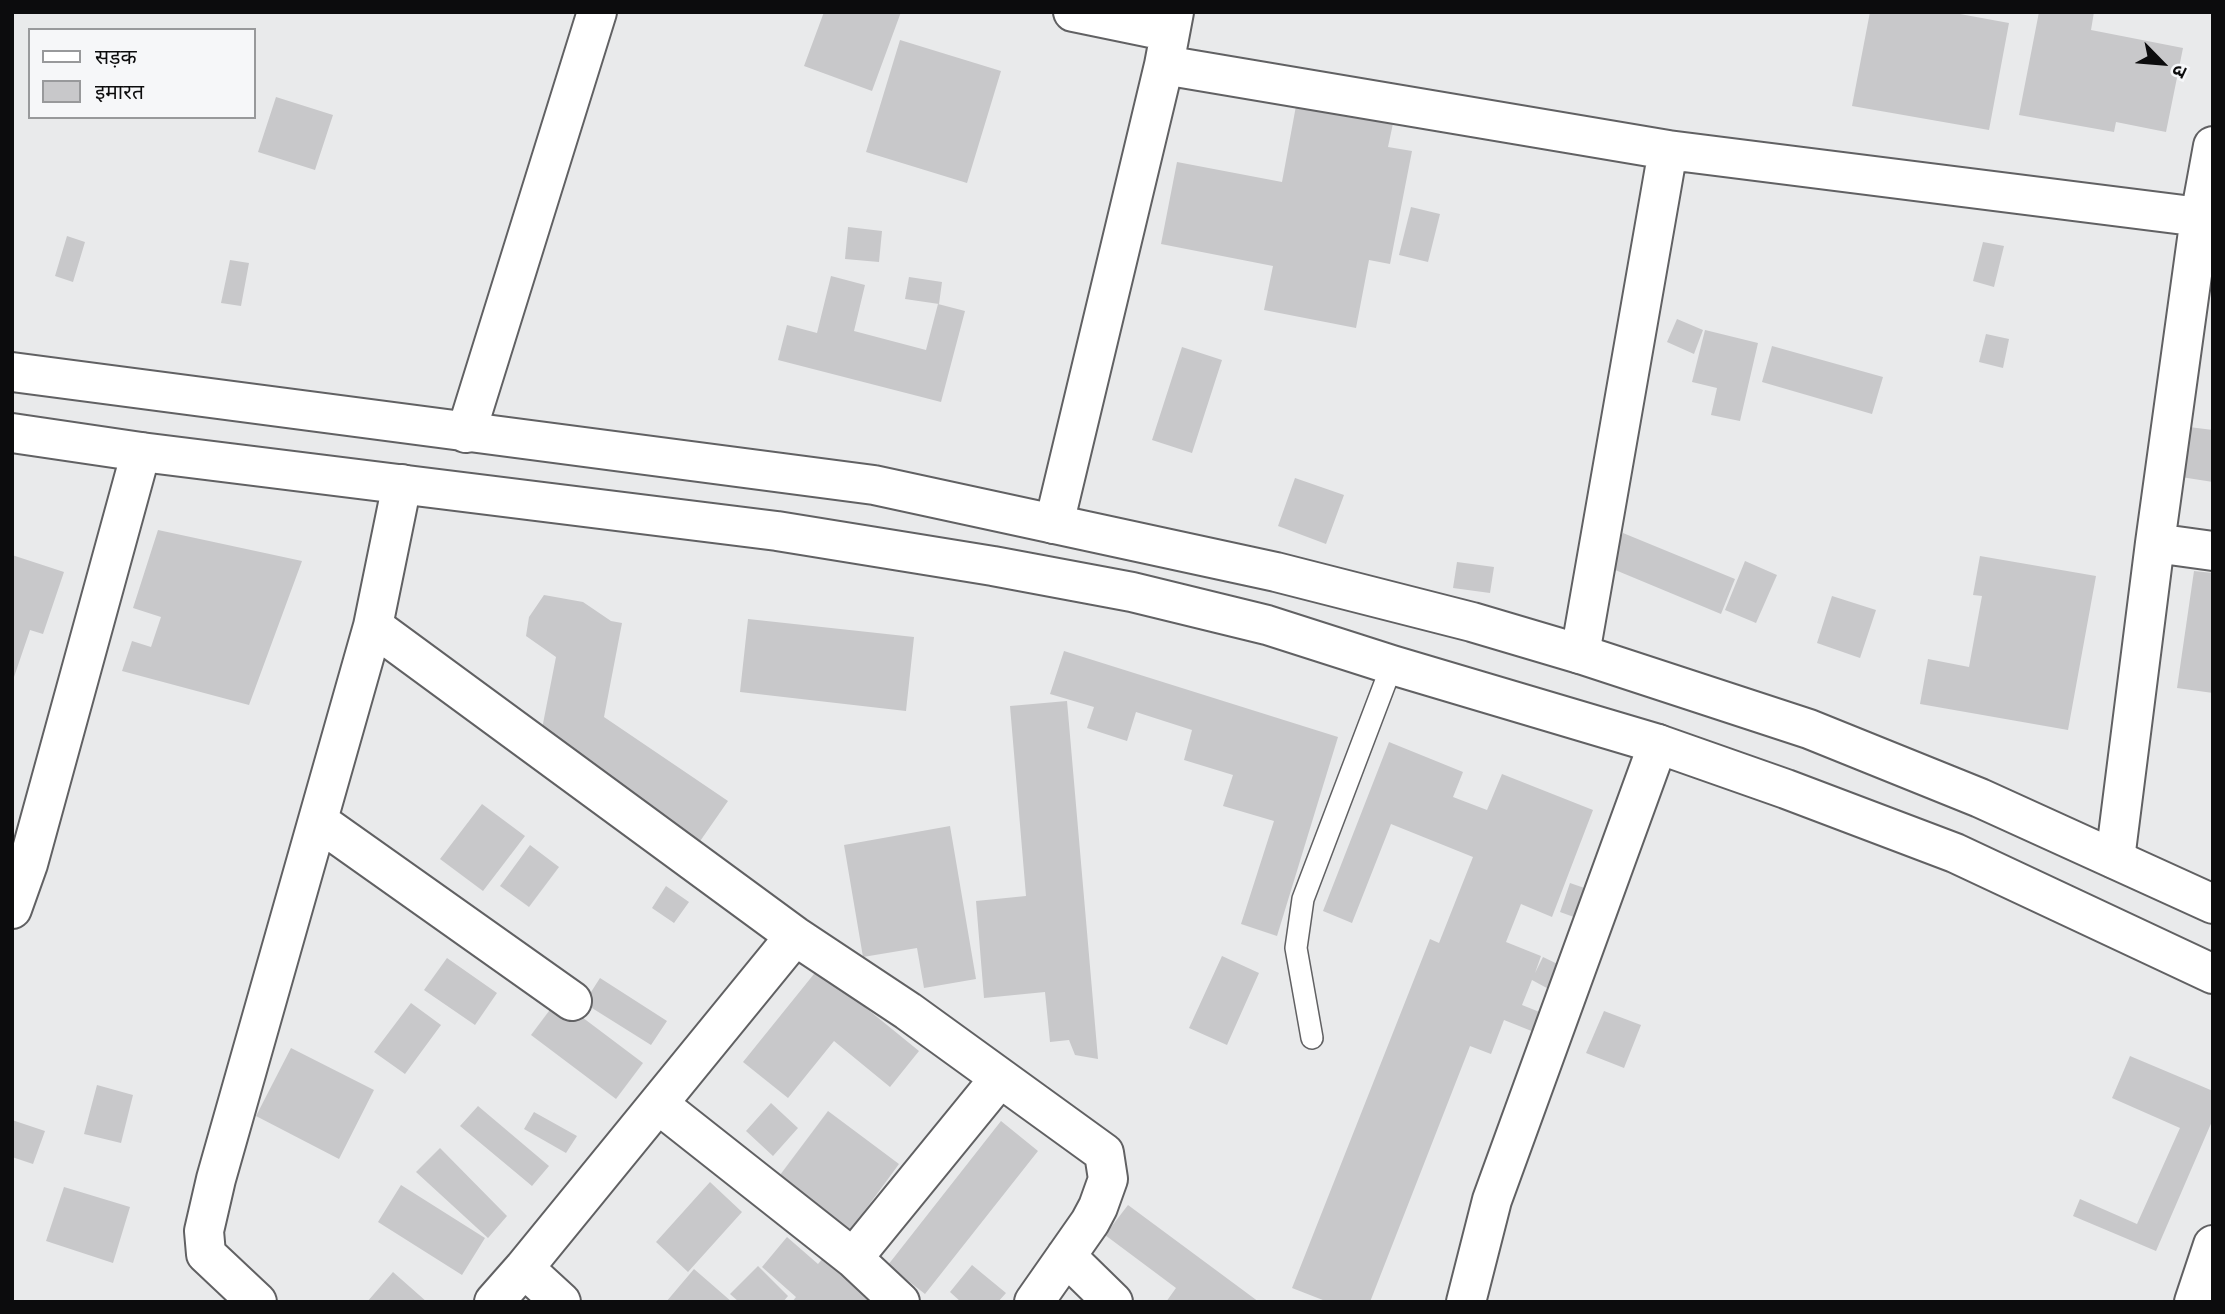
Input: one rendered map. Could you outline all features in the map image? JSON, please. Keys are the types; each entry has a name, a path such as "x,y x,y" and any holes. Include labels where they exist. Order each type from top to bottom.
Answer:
{"main road":[{"path":"466,433 597,12"},
{"path":"1073,12 1169,37 1668,150 2200,217"},
{"path":"1054,524 1169,37"},
{"path":"2115,859 2155,543 2200,217 2213,146"},
{"path":"1580,654 1668,150"},
{"path":"12,372 874,485 1276,572 1472,622 1580,654 1809,729 1980,798 2213,904"},
{"path":"12,433 141,452 776,531 993,566 1132,593 1267,625 1658,744 1955,852 2213,974"},
{"path":"12,909 20,862 141,452"},
{"path":"257,1302 206,1254 204,1231 216,1179 373,626 402,484"},
{"path":"2155,543 2213,551"},
{"path":"373,626 795,936 908,1011 1104,1153 1108,1179 1098,1207 1034,1302"},
{"path":"1466,1302 1493,1200 1658,744"},
{"path":"318,821 572,1001"},
{"path":"494,1302 795,936"},
{"path":"853,1258 999,1079"},
{"path":"658,1104 853,1258 900,1302"},
{"path":"2194,1302 2213,1245"},
{"path":"1066,1256 1113,1302"},
{"path":"524,1268 561,1302"}],"lane":[{"path":"1312,1038 1296,947 1303,899 1392,665"}],"building":[{"path":"824,12 901,12 872,91 804,66"},
{"path":"1870,12 1949,12 2009,23 1989,130 1852,106"},
{"path":"2039,12 2094,12 2091,30 2183,48 2166,132 2116,122 2114,132 2019,115"},
{"path":"900,40 1001,71 967,183 866,152"},
{"path":"1298,95 1395,114 1388,147 1412,151 1390,264 1369,260 1356,328 1264,310 1273,266 1161,244 1177,162 1282,182"},
{"path":"276,97 333,115 315,170 258,152"},
{"path":"1411,207 1440,214 1428,262 1399,255"},
{"path":"848,227 882,231 879,262 845,259"},
{"path":"67,236 85,242 73,282 55,276"},
{"path":"1983,242 2004,246 1994,287 1973,281"},
{"path":"230,260 249,263 241,306 221,303"},
{"path":"831,276 865,285 854,331 926,350 938,304 965,311 941,402 778,360 787,325 817,333"},
{"path":"909,277 942,282 939,304 905,299"},
{"path":"1677,319 1703,330 1694,354 1667,342"},
{"path":"1705,330 1758,343 1740,421 1711,415 1717,388 1692,382"},
{"path":"1986,334 2009,339 2003,368 1979,362"},
{"path":"1772,346 1883,377 1872,414 1762,382"},
{"path":"1182,347 1222,360 1192,453 1152,440"},
{"path":"2189,427 2213,430 2213,482 2181,477"},
{"path":"1295,478 1344,495 1326,544 1278,526"},
{"path":"158,530 302,561 249,705 122,671 132,641 151,647 161,617 133,608"},
{"path":"1623,533 1735,579 1721,614 1608,567"},
{"path":"12,555 64,572 43,634 30,630 13,680"},
{"path":"1980,556 2096,576 2068,730 1920,704 1928,659 1969,667 1982,596 1973,595"},
{"path":"1745,561 1777,575 1756,623 1725,610"},
{"path":"1457,562 1494,567 1490,593 1453,588"},
{"path":"2194,571 2213,573 2213,693 2177,688"},
{"path":"544,595 583,602 611,621 622,623 604,717 728,801 696,847 540,739 556,657 526,636 529,617"},
{"path":"1832,596 1876,610 1860,658 1817,643"},
{"path":"748,619 914,637 906,711 740,692"},
{"path":"1064,651 1338,737 1277,936 1241,924 1274,821 1223,806 1233,775 1184,760 1192,730 1136,712 1127,741 1087,728 1094,707 1050,694"},
{"path":"1067,701 1098,1059 1075,1055 1069,1040 1050,1042 1045,992 984,998 976,901 1026,896 1010,706"},
{"path":"1389,742 1463,772 1453,797 1487,810 1502,774 1593,810 1552,917 1521,904 1506,942 1541,956 1535,973 1543,957 1568,969 1556,993 1532,980 1522,1005 1547,1015 1539,1034 1504,1020 1491,1054 1470,1046 1370,1302 1328,1302 1292,1288 1430,939 1439,943 1473,857 1391,824 1352,923 1323,911"},
{"path":"482,804 525,836 483,891 440,859"},
{"path":"950,826 976,979 924,988 917,948 863,957 844,845"},
{"path":"530,845 559,867 529,907 500,886"},
{"path":"1570,883 1596,892 1585,921 1560,912"},
{"path":"666,886 689,902 674,923 652,908"},
{"path":"1222,956 1259,973 1227,1045 1189,1028"},
{"path":"447,958 497,993 475,1025 424,990"},
{"path":"818,969 919,1051 890,1087 834,1041 788,1098 743,1062"},
{"path":"600,978 667,1021 651,1045 584,1003"},
{"path":"558,999 643,1063 616,1099 531,1035"},
{"path":"411,1003 441,1025 405,1074 374,1052"},
{"path":"1604,1011 1641,1025 1624,1068 1586,1053"},
{"path":"291,1048 374,1090 339,1159 256,1116"},
{"path":"2130,1056 2213,1091 2213,1119 2156,1251 2073,1216 2080,1199 2137,1224 2180,1128 2112,1098"},
{"path":"97,1085 133,1095 121,1143 84,1134"},
{"path":"771,1103 798,1128 773,1156 746,1131"},
{"path":"478,1106 549,1166 532,1186 460,1126"},
{"path":"828,1111 899,1164 846,1236 774,1183"},
{"path":"534,1112 577,1136 566,1153 524,1129"},
{"path":"12,1120 45,1131 33,1164 12,1157"},
{"path":"1001,1121 1038,1151 925,1294 888,1265"},
{"path":"440,1148 507,1216 488,1238 416,1172"},
{"path":"710,1182 742,1212 688,1272 656,1242"},
{"path":"401,1185 485,1238 462,1275 378,1222"},
{"path":"64,1187 130,1207 113,1263 46,1241"},
{"path":"1128,1205 1259,1302 1166,1302 1176,1288 1105,1235"},
{"path":"787,1237 818,1264 829,1251 889,1302 792,1302 796,1297 762,1267"},
{"path":"972,1265 1006,1293 998,1302 961,1302 950,1292"},
{"path":"758,1266 788,1296 783,1302 739,1302 730,1294"},
{"path":"694,1269 732,1302 666,1302"},
{"path":"393,1272 427,1302 367,1302"}]}
